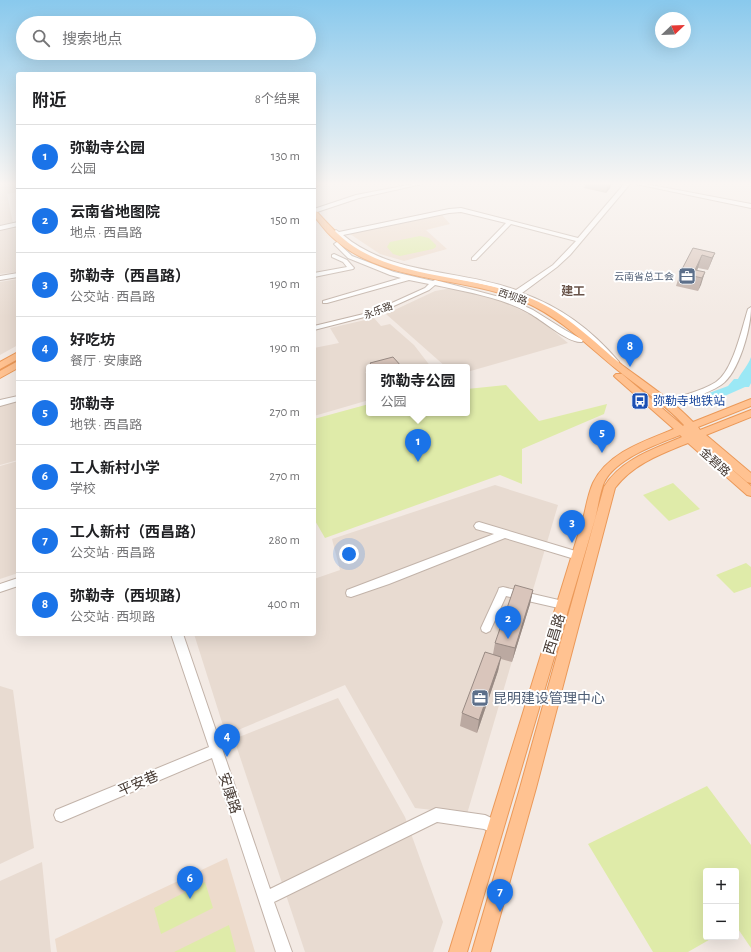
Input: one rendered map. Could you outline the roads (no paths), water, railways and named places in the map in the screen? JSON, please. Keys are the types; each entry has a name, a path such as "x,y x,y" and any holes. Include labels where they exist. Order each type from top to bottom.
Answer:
{"main road":[{"name":"西坝路","path":"323,228 337,244 378,266 435,282 482,290 523,303 555,321 690,432"},
{"name":"西坝路","path":"324,228 345,245 380,263 413,273 494,289 540,306 573,328 666,403 690,432"},
{"path":"0,366 16,356"},
{"path":"0,375 16,365"},
{"name":"西昌路","path":"481,952 528,788 610,487 619,475 644,457 690,432 751,402"},
{"name":"西昌路","path":"458,952 578,556 598,484 606,472 619,460 638,448 751,413"},
{"name":"金碧路","path":"690,432 751,479"},
{"name":"金碧路","path":"690,432 704,452 751,492"}],"street":[{"path":"328,228 350,244 384,260 416,270 470,280 517,292 544,304 567,317 604,347 617,365"},
{"path":"337,234 365,228"},
{"path":"474,259 504,228"},
{"path":"535,228 580,240"},
{"path":"517,292 555,266 580,240 589,228"},
{"path":"337,244 350,257 375,268 407,278 435,282"},
{"path":"316,275 351,268 345,261 334,256"},
{"path":"0,278 16,275"},
{"path":"325,302 407,278"},
{"name":"永乐路","path":"316,328 374,313 400,302 435,282"},
{"path":"666,403 709,388 723,380 730,370 751,309"},
{"path":"0,403 16,399"},
{"path":"478,526 578,556"},
{"path":"351,593 504,534"},
{"path":"0,588 16,583"},
{"path":"486,628 503,591 563,605"},
{"name":"安康路","path":"178,636 284,952"},
{"name":"平安巷","path":"61,816 216,750"},
{"path":"265,899 436,815 485,822 495,827"}],"water":[{"path":"751,357 751,383 749,387 745,387 709,403 701,396 728,386 734,379 738,379"}],"place":[{"name":"云南省总工会","path":"687,276"},
{"name":"弥勒寺（西坝路）","path":"630,367"},
{"name":"弥勒寺地铁站","path":"640,401"},
{"name":"弥勒寺","path":"602,453"},
{"name":"弥勒寺公园","path":"418,462"},
{"name":"弥勒寺（西昌路）","path":"572,543"},
{"name":"云南省地图院","path":"508,639"},
{"name":"昆明建设管理中心","path":"480,698"},
{"name":"好吃坊","path":"227,757"},
{"name":"工人新村小学","path":"190,899"},
{"name":"工人新村（西昌路）","path":"500,912"}],"district":[{"name":"建工","path":"573,291"}]}
